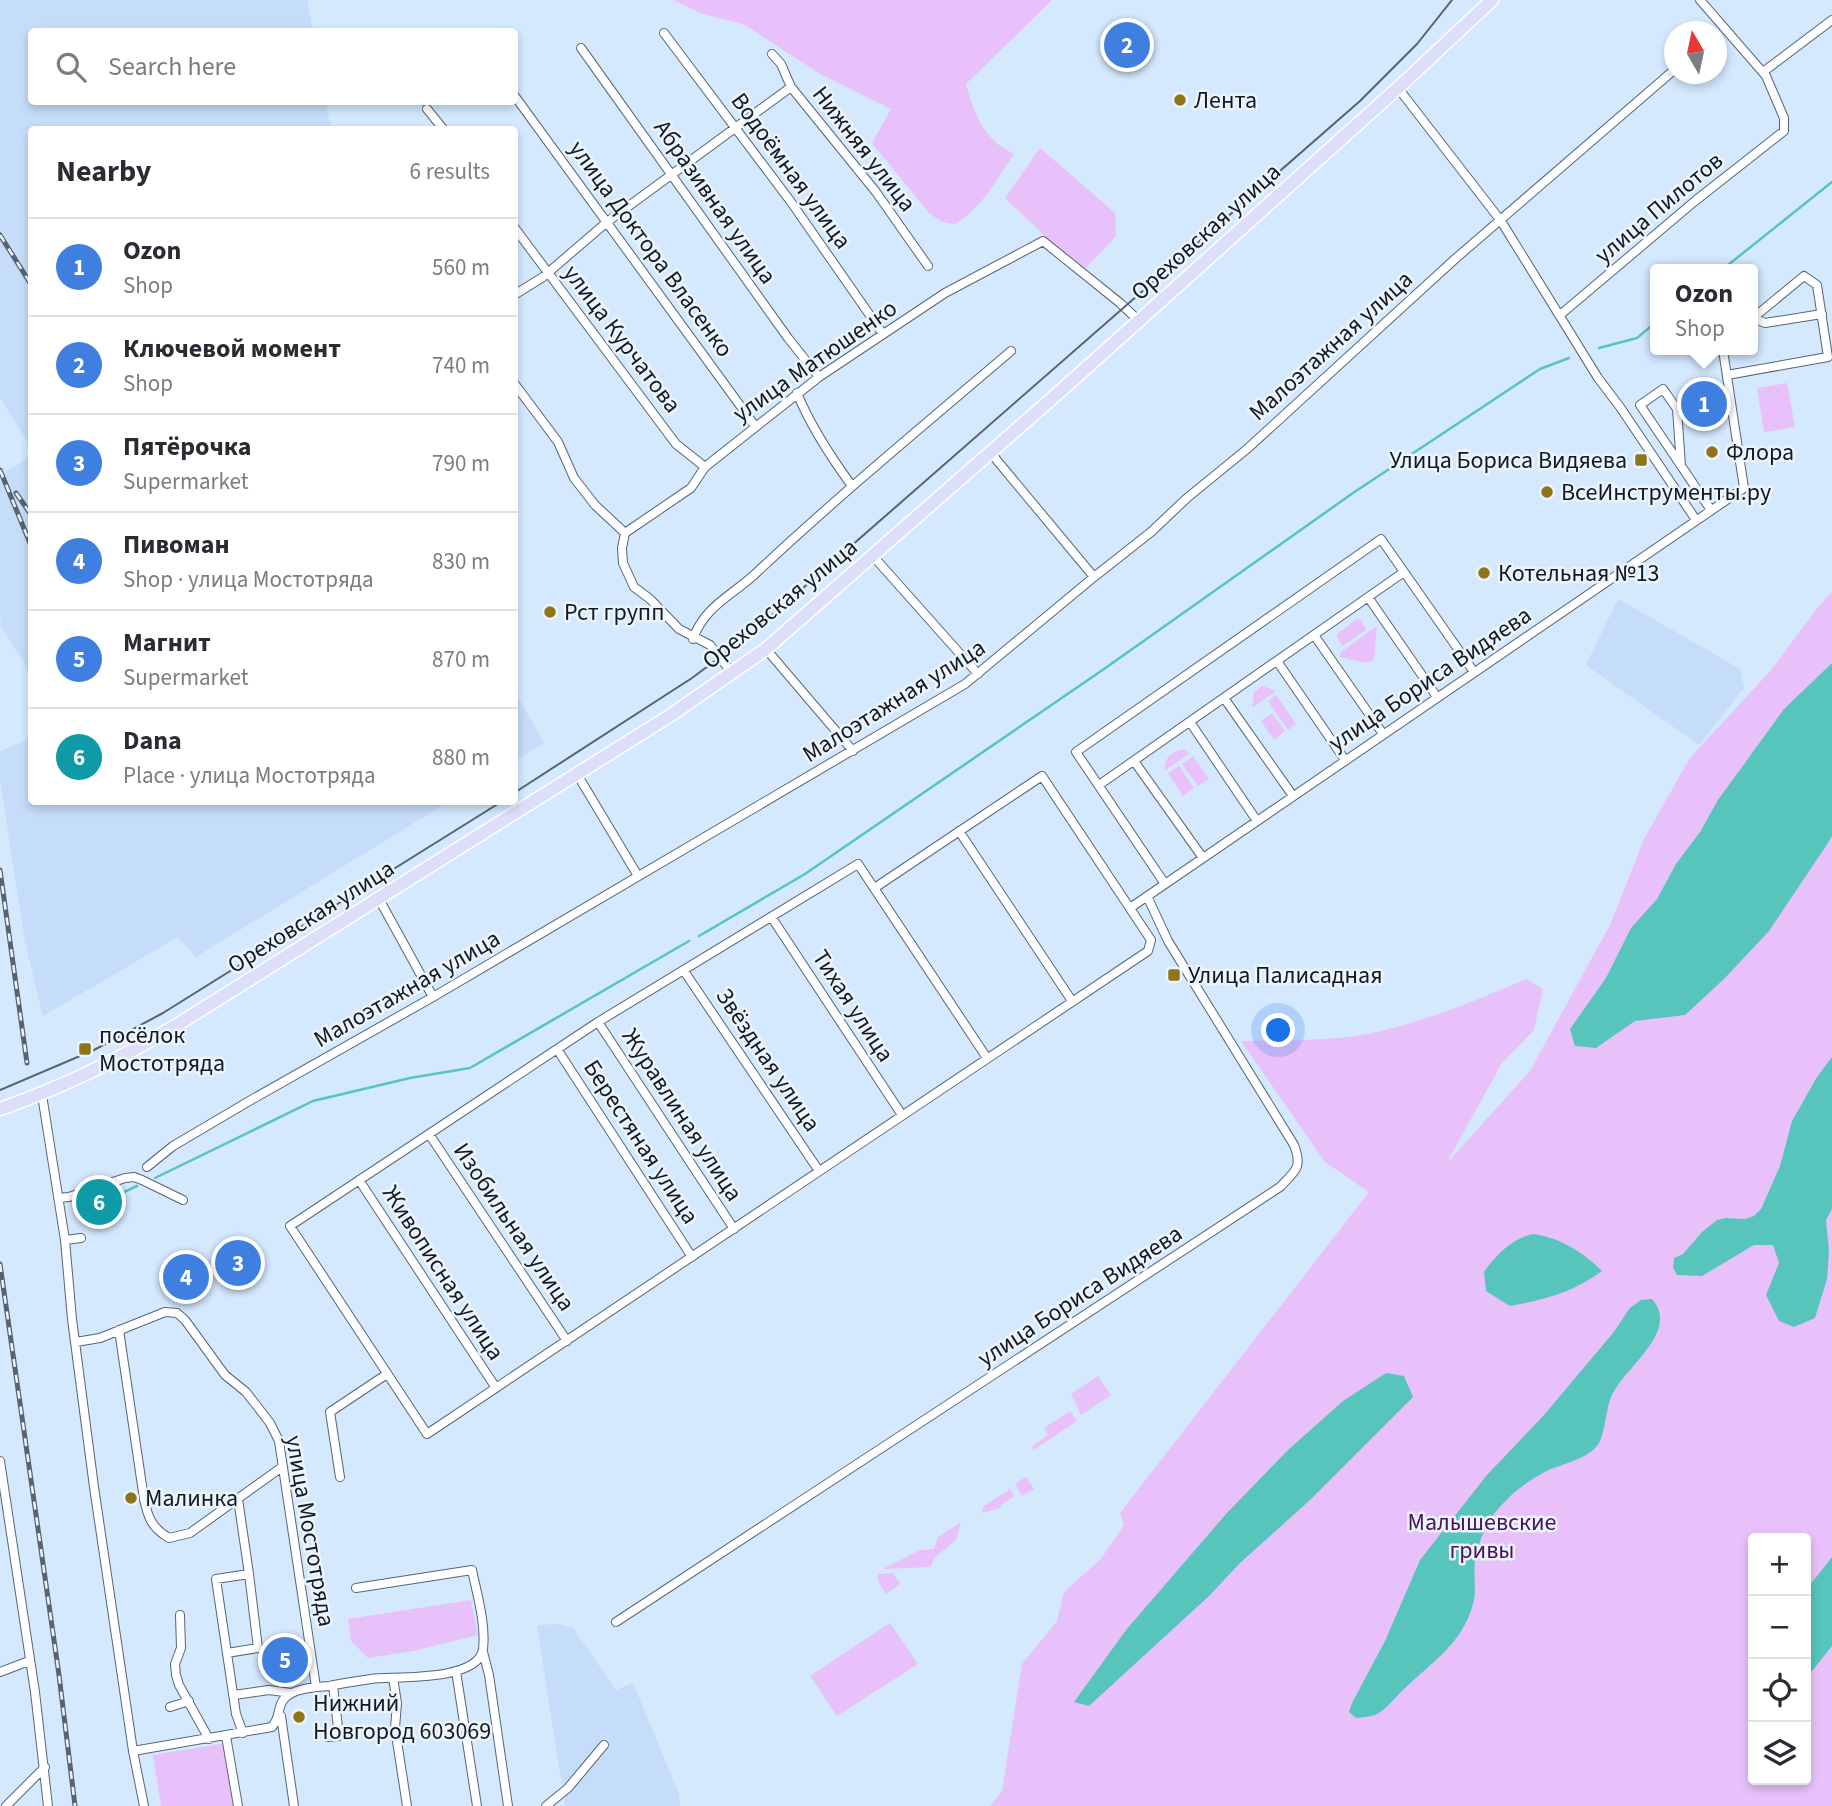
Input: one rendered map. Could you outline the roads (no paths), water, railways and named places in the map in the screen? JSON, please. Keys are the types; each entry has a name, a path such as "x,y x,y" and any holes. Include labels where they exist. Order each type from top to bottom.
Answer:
{"main road":[{"name":"Ореховская улица","path":"0,1109 42,1095 97,1071 137,1049 671,715 766,649 1398,88 1492,0"}],"street":[{"path":"1700,0 1713,21"},
{"path":"1727,38 1763,72 1832,20"},
{"name":"Водоёмная улица","path":"664,33 735,127 883,334"},
{"name":"Абразивная улица","path":"581,48 818,377"},
{"name":"Нижняя улица","path":"772,54 781,64 791,87 876,192 928,266"},
{"name":"улица Пилотов","path":"1560,315 1695,201 1784,131 1784,118 1763,72"},
{"name":"Малоэтажная улица","path":"147,1167 184,1139 433,997 965,684 1151,532 1187,498 1247,449 1455,259 1664,79"},
{"path":"518,292 548,272 607,222 791,87"},
{"path":"1398,88 1501,221 1598,378 1696,520"},
{"name":"улица Доктора Власенко","path":"518,100 755,426"},
{"path":"427,109 441,126"},
{"name":"улица Курчатова","path":"518,232 676,444 705,467"},
{"name":"улица Матюшенко","path":"625,533 691,488 705,467 818,377 967,281 1043,241 1121,303 1138,320"},
{"path":"1727,375 1828,357 1817,285 1804,276 1758,314"},
{"path":"1758,320 1765,323 1822,314"},
{"path":"693,639 698,623 707,613 1011,351"},
{"name":"улица Бориса Видяева","path":"1130,908 1745,488 1724,355"},
{"path":"518,388 558,442 574,478 595,505 625,533 623,564 629,579 679,629 693,639 710,645 732,673"},
{"path":"1681,466 1677,409 1663,389 1640,405 1681,466 1711,510"},
{"path":"797,393 807,418 852,486"},
{"path":"990,452 1094,577"},
{"path":"1165,884 1076,751 1381,539 1474,671"},
{"path":"873,556 978,674"},
{"path":"1099,785 1404,572"},
{"path":"1368,597 1437,697"},
{"path":"1314,635 1384,734"},
{"path":"766,649 853,751"},
{"path":"1277,661 1345,760"},
{"path":"1223,698 1293,796"},
{"path":"1190,722 1257,821"},
{"path":"1134,761 1203,858"},
{"path":"577,774 638,876"},
{"path":"876,887 1042,776 1151,940 1148,951 427,1434 290,1226 557,1048 858,864 876,887 987,1058"},
{"path":"959,831 1072,1001"},
{"name":"улица Бориса Видяева","path":"616,1622 1270,1194 1298,1168 1299,1159 1294,1145 1168,942 1147,897"},
{"path":"379,899 433,997"},
{"name":"Тихая улица","path":"772,918 902,1115"},
{"name":"Звёздная улица","path":"684,971 819,1171"},
{"name":"Журавлиная улица","path":"598,1022 734,1228"},
{"name":"Берестяная улица","path":"557,1048 692,1256"},
{"path":"42,1095 65,1240 92,1469 133,1751 144,1806"},
{"name":"Изобильная улица","path":"429,1134 566,1340"},
{"path":"58,1198 134,1177 184,1200"},
{"name":"Живописная улица","path":"359,1180 496,1388"},
{"path":"65,1240 81,1238"},
{"name":"улица Мостотряда","path":"76,1342 100,1338 165,1312 177,1313 225,1375 246,1392 270,1423 279,1441 316,1688"},
{"path":"119,1330 148,1520 159,1532 169,1538 190,1534 282,1467"},
{"path":"340,1477 330,1412 387,1374"},
{"path":"0,1461 4,1515 29,1661 48,1806"},
{"path":"227,1653 258,1648 238,1499"},
{"path":"356,1588 472,1570 508,1806"},
{"path":"243,1733 239,1727 233,1695 216,1579 249,1574"},
{"path":"180,1615 182,1635 175,1664 176,1675 209,1739"},
{"path":"233,1695 269,1690 291,1693 333,1685 456,1671 476,1663 483,1652"},
{"path":"0,1672 29,1661"},
{"path":"456,1671 477,1806"},
{"path":"393,1678 397,1703 395,1728 407,1806"},
{"path":"327,1737 339,1735 333,1685"},
{"path":"133,1751 272,1727 279,1718 279,1706 291,1693"},
{"path":"170,1707 189,1701"},
{"path":"279,1706 295,1806"},
{"path":"226,1736 238,1806"},
{"path":"546,1806 568,1788 604,1745"},
{"path":"6,1806 45,1767"}],"waterway":[{"path":"1729,264 1832,182"},
{"path":"1599,348 1637,338 1650,327"},
{"path":"699,936 805,874 1104,669 1353,493 1540,369 1569,358"},
{"path":"155,1178 313,1101 410,1078 470,1068 689,941"},
{"path":"122,1193 137,1186"}],"tram line":[{"path":"518,790 692,678 747,637 1360,101 1417,44 1452,0"},
{"path":"0,1090 94,1050 163,1013 496,805"}],"railway":[{"path":"0,235 28,280"},
{"path":"0,470 28,538"},
{"path":"16,493 28,510"},
{"path":"0,870 27,1063"},
{"path":"0,1264 59,1675 75,1806"}],"place":[{"name":"Ключевой момент","path":"1127,45"},
{"name":"Лента","path":"1180,100"},
{"name":"Ozon","path":"1704,404"},
{"name":"Флора","path":"1712,452"},
{"name":"Улица Бориса Видяева","path":"1641,460"},
{"name":"ВсеИнструменты.ру","path":"1547,492"},
{"name":"Котельная №13","path":"1484,573"},
{"name":"Рст групп","path":"550,612"},
{"name":"Улица Палисадная","path":"1174,975"},
{"name":"посёлок Мостотряда","path":"85,1049"},
{"name":"Dana","path":"99,1202"},
{"name":"Пятёрочка","path":"238,1263"},
{"name":"Пивоман","path":"186,1277"},
{"name":"Малинка","path":"131,1498"},
{"name":"Магнит","path":"285,1660"},
{"name":"Нижний Новгород 603069","path":"299,1717"}],"park label":[{"name":"Малышевские гривы","path":"1482,1536"}]}
